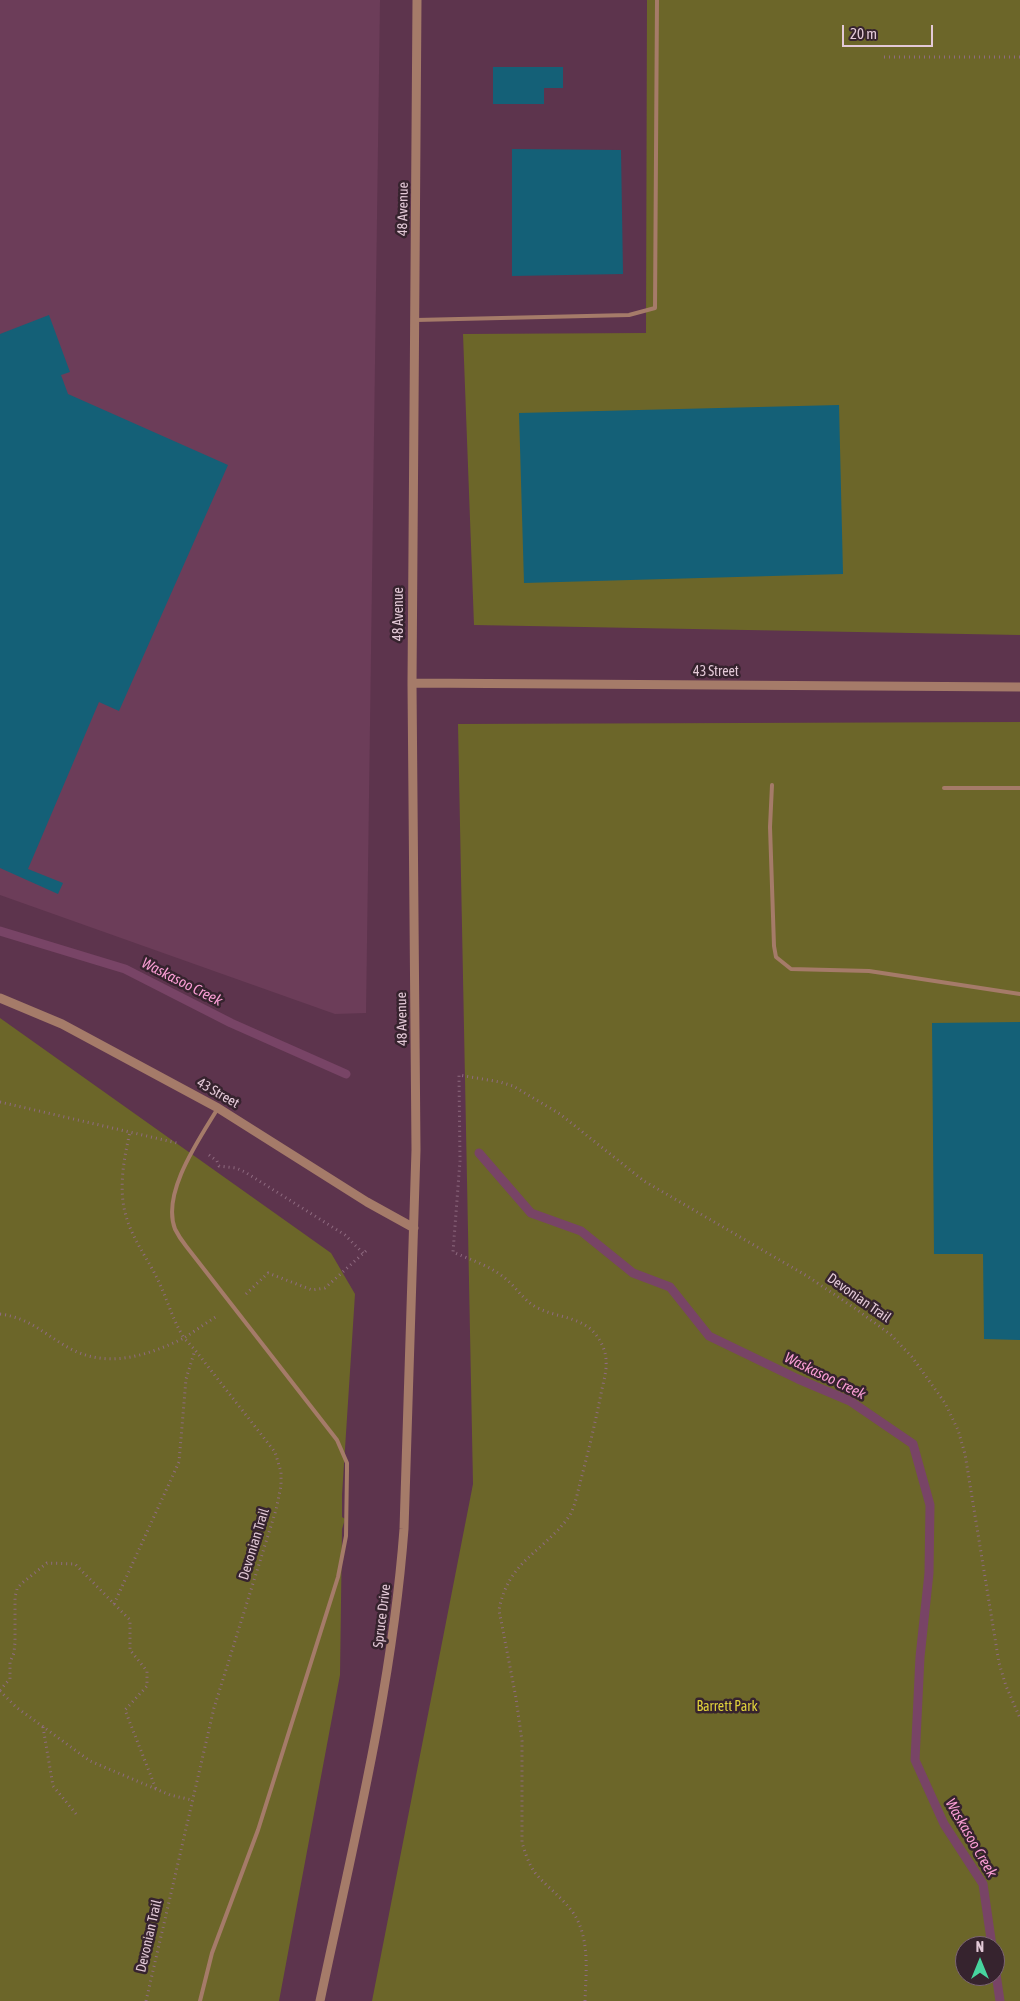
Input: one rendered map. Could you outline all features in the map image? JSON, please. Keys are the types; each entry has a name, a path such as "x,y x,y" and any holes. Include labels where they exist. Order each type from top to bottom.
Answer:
{"street":[{"name":"48 Avenue","path":"414,1228 416,1075 412,684 417,0"},
{"name":"43 Street","path":"412,684 1020,687"},
{"name":"43 Street","path":"0,998 62,1024 218,1108 367,1202 414,1228"},
{"name":"Spruce Drive","path":"320,2001 383,1702 400,1591 408,1459 414,1228"}],"lane":[{"path":"415,320 629,315 655,308 657,0"},
{"path":"772,785 770,827 774,946 776,957 783,965 790,969 803,970 869,971 1020,994"},
{"path":"944,788 1020,788"},
{"path":"200,2001 212,1953 258,1830 338,1576 346,1536 347,1463 337,1440 175,1230 173,1221 176,1188 193,1149 218,1108"}],"path":[{"path":"884,57 1020,57"},
{"name":"Devonian Trail","path":"585,2001 586,1965 584,1937 575,1915 564,1900 536,1874 522,1842 522,1741 516,1698 498,1610 501,1596 510,1578 522,1563 562,1525 574,1505 592,1439 606,1370 605,1353 597,1336 585,1325 540,1309 528,1302 492,1269 452,1252 460,1161 459,1075 513,1086 560,1114 644,1181 807,1276 856,1309 891,1335 912,1357 945,1403 958,1430 970,1476 999,1663 1006,1686 1020,1718"},
{"path":"0,1102 130,1132 193,1149 213,1157 219,1166 236,1168 245,1172 345,1235 363,1253"},
{"name":"Devonian Trail","path":"130,1132 123,1168 123,1200 126,1216 157,1279 177,1327 275,1452 281,1472 281,1486 276,1510 214,1708 146,2001"},
{"path":"0,1314 25,1320 69,1348 101,1359 139,1357 159,1351 184,1338 232,1306 268,1273 312,1290 325,1288 367,1250"},
{"path":"114,1604 179,1462 186,1379 195,1350"},
{"path":"156,1789 125,1710 147,1686 147,1671 130,1650 130,1620 75,1564 47,1563 21,1584 15,1594 15,1642 10,1662 10,1679 0,1690 16,1707 90,1761 156,1789 192,1800"},
{"path":"42,1726 54,1786 77,1815"}],"shaded area":[{"path":"0,0 380,0 366,1013 335,1014 0,895"}],"green space":[{"path":"647,0 1020,0 1020,635 474,625 463,334 646,333"},
{"name":"Barrett Park","path":"1020,722 1020,2001 372,2001 473,1484 458,724"},
{"path":"0,1018 331,1253 355,1294 342,1495 342,1517 345,1519 342,1529 340,1675 279,2001 0,2001"}],"building":[{"path":"493,67 563,67 563,88 544,88 544,104 493,104"},
{"path":"512,149 621,150 623,274 512,276"},
{"path":"49,315 70,372 61,375 68,394 228,465 119,711 99,702 28,869 63,883 58,894 0,868 0,334"},
{"path":"839,405 843,574 524,583 519,413"},
{"path":"1020,1022 1020,1340 984,1339 983,1254 934,1254 932,1023"}],"waterway":[{"name":"Waskasoo Creek","path":"0,931 125,969 231,1023 346,1074"},
{"name":"Waskasoo Creek","path":"479,1153 531,1213 581,1231 633,1273 670,1287 709,1336 798,1379 850,1401 913,1444 930,1505 929,1573 920,1657 915,1760 944,1824 983,1884 991,1936"},
{"name":"Waskasoo Creek","path":"998,1986 1000,2001"}]}
